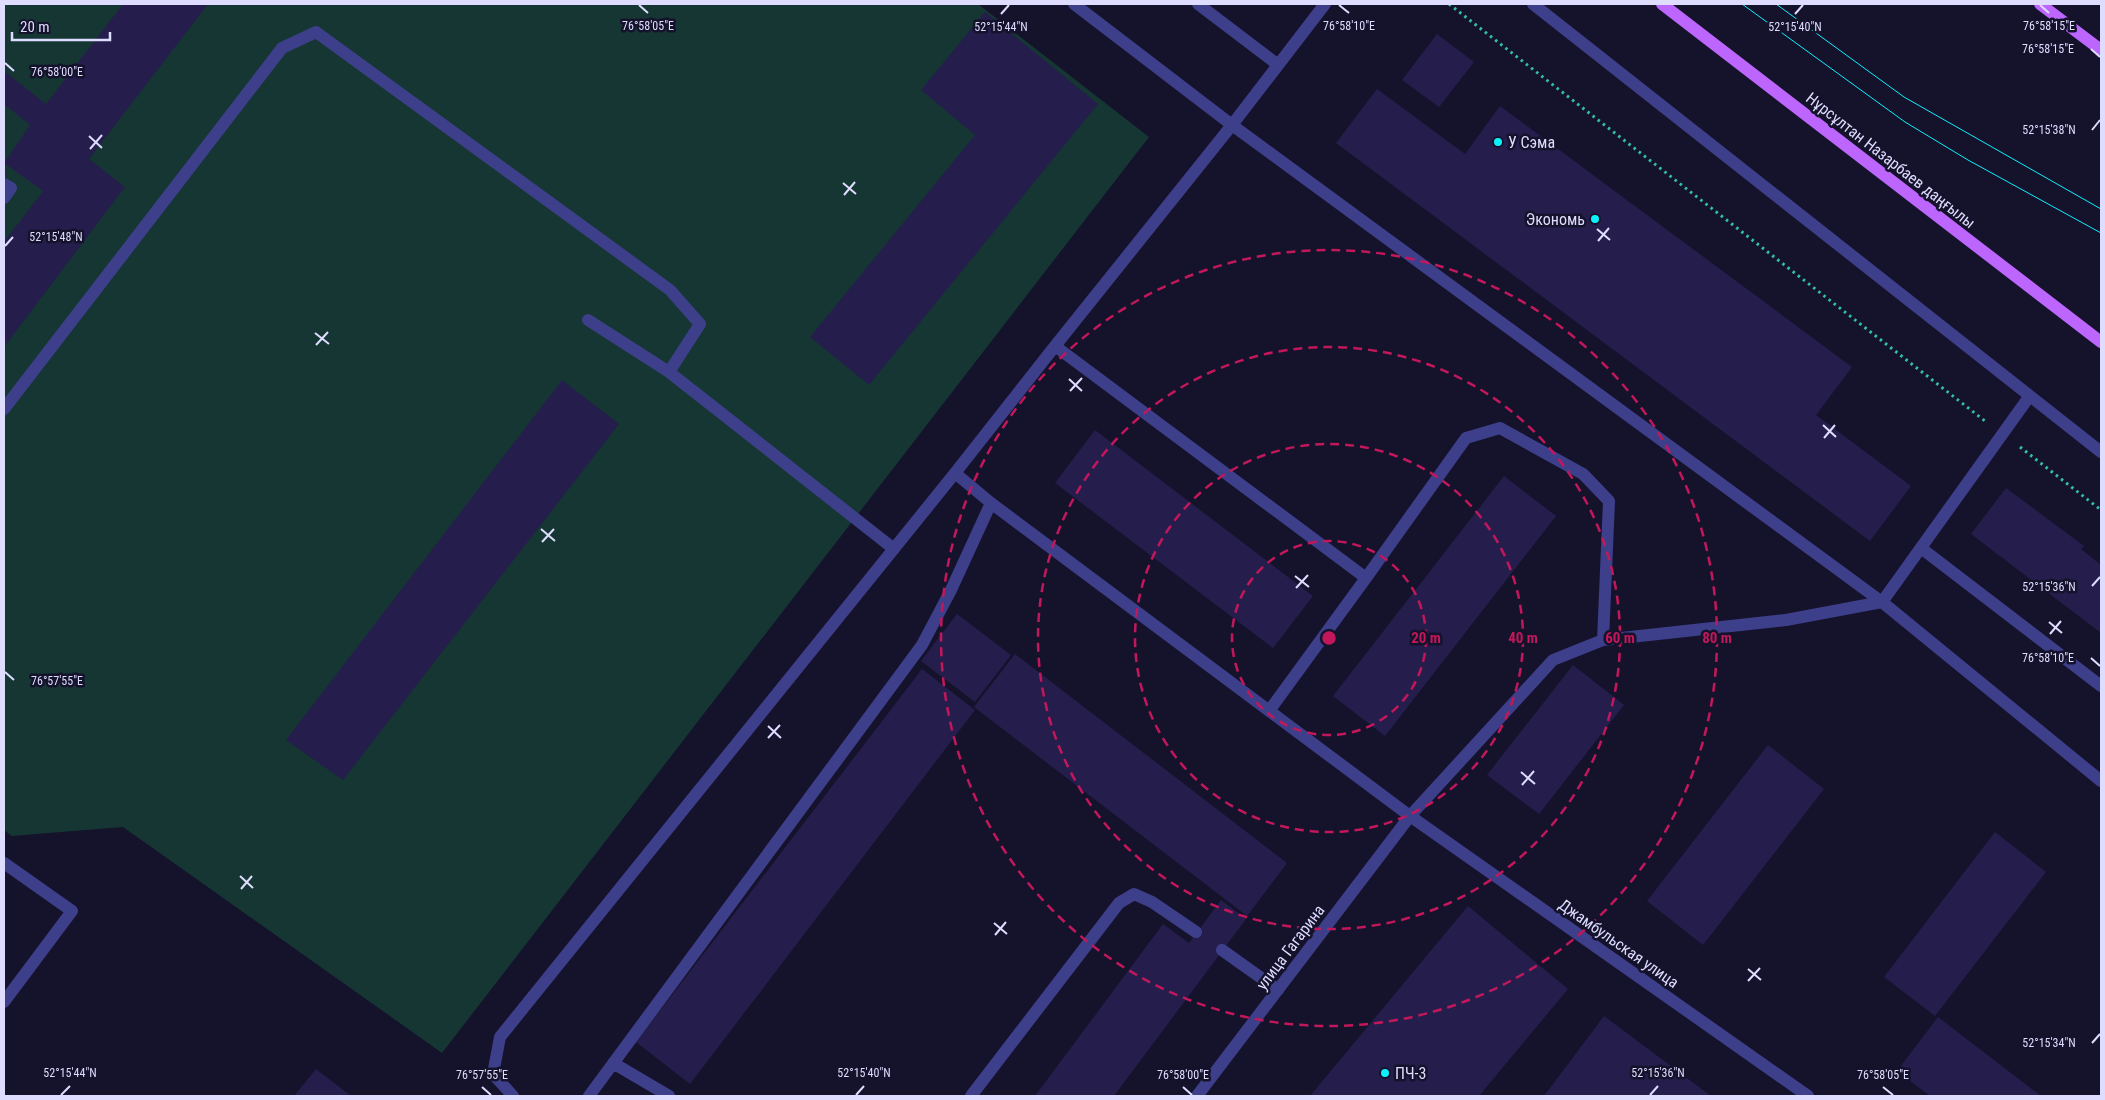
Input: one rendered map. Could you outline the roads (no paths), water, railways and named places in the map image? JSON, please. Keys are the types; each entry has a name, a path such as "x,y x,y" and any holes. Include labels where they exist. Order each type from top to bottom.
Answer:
{"main road":[{"name":"Нұрсұлтан Назарбаев даңғылы","path":"1662,4 2101,342"},
{"path":"2040,4 2101,50"}],"street":[{"path":"1074,4 1232,125 1882,602 2101,781"},
{"path":"1198,4 1277,64"},
{"path":"513,1096 493,1074 500,1036 955,473 1232,125 1325,4"},
{"path":"1533,4 2101,452"},
{"path":"4,409 282,48 316,32 670,290 700,324 669,372"},
{"path":"4,184 11,188 4,198"},
{"path":"588,320 669,372 894,549"},
{"path":"1055,346 1366,578"},
{"path":"1882,602 2029,397"},
{"path":"1269,711 1466,438 1500,428 1583,474 1608,501 1603,640"},
{"name":"Джамбульская улица","path":"955,473 991,503 1410,816 1808,1096"},
{"path":"589,1096 922,645 951,590 991,503"},
{"path":"1921,548 2101,686"},
{"name":"улица Гагарина","path":"1197,1096 1410,816 1553,660 1603,640 1786,620 1882,602"},
{"path":"4,863 72,911 4,1002"},
{"path":"971,1096 1119,903 1134,894 1152,902 1196,932"},
{"path":"1222,950 1278,990"},
{"path":"613,1063 669,1096"}],"tram line":[{"path":"1742,4 1905,122 1968,160 2101,233"},
{"path":"1776,4 1904,97 2101,209"}],"place":[{"name":"У Сэма","path":"1498,142"},
{"name":"Экономь","path":"1595,219"},
{"name":"ПЧ-3","path":"1385,1073"}]}
